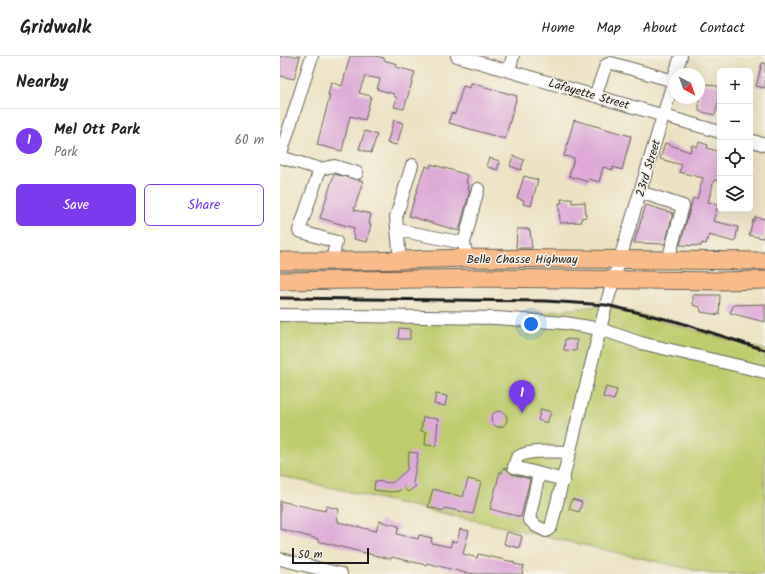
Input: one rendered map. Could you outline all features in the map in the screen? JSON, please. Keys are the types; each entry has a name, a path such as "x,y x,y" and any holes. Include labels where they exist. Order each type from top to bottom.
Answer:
{"highway":[{"name":"Belle Chasse Highway","path":"280,261 400,260 466,251 619,260 765,261"},
{"name":"Belle Chasse Highway","path":"280,281 491,278 720,281 765,280"}],"street":[{"path":"312,56 280,157 320,169 334,166 357,173"},
{"name":"Lafayette Street","path":"457,56 717,131"},
{"path":"509,71 514,56"},
{"name":"23rd Street","path":"678,68 681,56"},
{"path":"595,96 606,65 611,63 669,76"},
{"name":"23rd Street","path":"539,474 529,519 536,526 546,531 551,527 561,492 613,279 669,98"},
{"path":"753,141 765,145"},
{"path":"400,260 396,218 412,165"},
{"path":"320,169 299,231 336,242 332,261"},
{"path":"398,230 466,251 478,189"},
{"path":"640,192 683,206 668,260"},
{"path":"280,316 496,318 565,323 600,329 641,343 765,372"},
{"path":"564,480 514,467 517,459 522,454 530,452 570,452"},
{"path":"280,559 339,574"}],"green space":[{"path":"606,305 765,350 765,574 711,574 280,476 280,321 496,318"}],"building":[{"path":"280,56 300,56 294,79 280,76"},
{"path":"350,56 375,56 384,58 384,60 397,64 396,67 415,72 404,109 394,107 397,98 394,94 377,89 380,79 365,76 359,93 371,96 365,120 350,116 342,151 317,145 330,95 328,95 331,82 342,86"},
{"path":"762,63 765,63 765,88 756,86"},
{"path":"471,83 517,96 505,139 449,123 451,113 455,114 463,86 470,88"},
{"path":"705,83 717,86 717,107 715,115 699,111 699,104 705,104"},
{"path":"394,120 403,123 397,145 387,143"},
{"path":"574,120 631,136 622,170 613,167 613,170 603,167 599,182 589,179 588,182 569,176 574,158 564,156"},
{"path":"365,131 377,135 371,153 359,149"},
{"path":"699,142 708,145 707,148 717,151 717,180 714,180 708,202 717,205 713,221 738,227 735,242 709,235 706,244 702,243 701,246 680,245 693,198 697,199 703,178 679,172 682,165 660,159 665,143 690,152 692,145 697,147"},
{"path":"513,156 524,160 521,170 510,166"},
{"path":"489,158 500,161 497,170 486,166"},
{"path":"431,164 468,175 466,183 469,184 468,190 470,190 459,231 409,216 423,171 425,171 426,166 430,168"},
{"path":"334,174 363,181 354,210 371,214 369,224 371,224 367,242 354,239 354,228 320,218"},
{"path":"524,176 538,180 531,206 523,204 524,200 517,198"},
{"path":"561,199 572,199 572,203 585,202 586,217 581,218 582,222 560,223 559,203 562,203"},
{"path":"646,205 673,213 665,244 634,243"},
{"path":"755,217 765,219 763,238 749,235"},
{"path":"517,229 530,230 532,248 516,248"},
{"path":"693,295 720,295 719,315 701,312 700,307 693,305"},
{"path":"765,304 765,322 730,313 734,305"},
{"path":"399,328 410,329 410,339 398,339"},
{"path":"565,339 577,340 576,351 564,350"},
{"path":"606,387 617,390 614,400 603,397"},
{"path":"436,394 447,396 445,406 434,404"},
{"path":"541,409 551,412 547,423 538,420"},
{"path":"499,411 505,413 507,419 505,425 499,427 493,425 491,419 493,413"},
{"path":"423,417 438,419 436,446 425,445 426,432 421,431"},
{"path":"409,452 418,453 413,483 416,486 408,492 403,487 399,491 390,492 374,490 375,481 392,483 407,470"},
{"path":"503,468 507,469 512,474 530,479 521,517 490,509 500,472 502,473"},
{"path":"468,479 481,482 473,514 445,508 444,511 428,507 433,489 463,497"},
{"path":"572,499 582,502 579,512 569,509"},
{"path":"280,501 325,511 326,506 339,509 336,520 339,520 338,522 376,531 379,521 399,526 397,534 418,539 419,535 432,538 432,543 450,547 452,541 457,542 460,529 469,531 463,554 477,558 478,554 514,562 514,564 524,566 522,574 475,574 462,572 427,563 426,565 392,557 391,559 318,541 318,539 280,529"},
{"path":"507,532 522,536 519,548 504,544"}],"railway":[{"path":"280,298 546,301 606,305 678,322 765,350"}],"place":[{"name":"Mel Ott Park","path":"522,413"}]}
